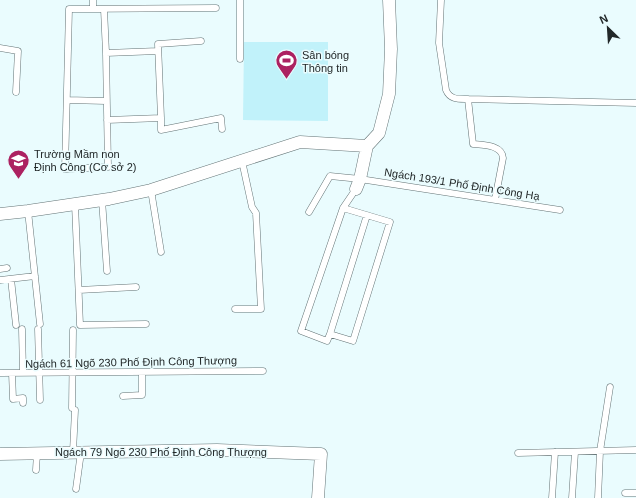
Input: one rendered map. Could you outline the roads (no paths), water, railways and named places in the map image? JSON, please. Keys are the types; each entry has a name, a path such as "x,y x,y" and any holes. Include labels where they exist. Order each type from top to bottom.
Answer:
{"street":[{"path":"358,184 367,146 379,133 389,94 391,49 390,0"},
{"path":"0,214 102,200 151,190 300,142 367,146"},
{"name":"Ngách 79 Ngõ 230 Phố Định Công Thượng","path":"0,454 217,450 321,454 318,498"}],"lane":[{"path":"93,0 93,9"},
{"path":"240,0 240,59"},
{"path":"441,0 439,43 446,92 452,98 468,100 636,103"},
{"path":"104,9 108,167 66,169 69,9 216,8"},
{"path":"201,41 158,44 161,130 221,118 222,129"},
{"path":"0,48 18,51 16,92"},
{"path":"106,53 158,51"},
{"path":"67,100 106,101"},
{"path":"468,100 474,144 501,150 503,154 496,200"},
{"path":"107,120 161,118"},
{"path":"235,309 261,309 256,213 252,207 242,161"},
{"name":"Ngách 193/1 Phố Định Công Hạ","path":"309,212 330,176 358,184 496,200 560,210"},
{"path":"358,184 343,208 301,331 327,341 367,215"},
{"path":"151,190 161,252"},
{"path":"102,200 107,271"},
{"path":"75,204 80,325 146,324"},
{"path":"330,334 353,341 390,222 343,208"},
{"path":"28,211 39,327 40,400"},
{"path":"0,269 7,268"},
{"path":"0,280 35,276"},
{"path":"11,279 16,326"},
{"path":"79,290 136,287"},
{"path":"22,329 22,373"},
{"path":"73,330 72,373 77,452 76,489"},
{"name":"Ngách 61 Ngõ 230 Phố Định Công Thượng","path":"0,373 263,371"},
{"path":"123,396 142,395 142,372"},
{"path":"12,373 12,399 23,398 23,403"},
{"path":"598,498 600,451 610,387"},
{"path":"518,454 636,450"},
{"path":"552,498 555,452"},
{"path":"572,498 575,452"},
{"path":"36,470 37,453"},
{"path":"626,493 636,493"}],"place":[{"name":"Sân bóng Thông tin","path":"286,80"},
{"name":"Trường Mầm non Định Công (Cơ sở 2)","path":"18,180"}]}
